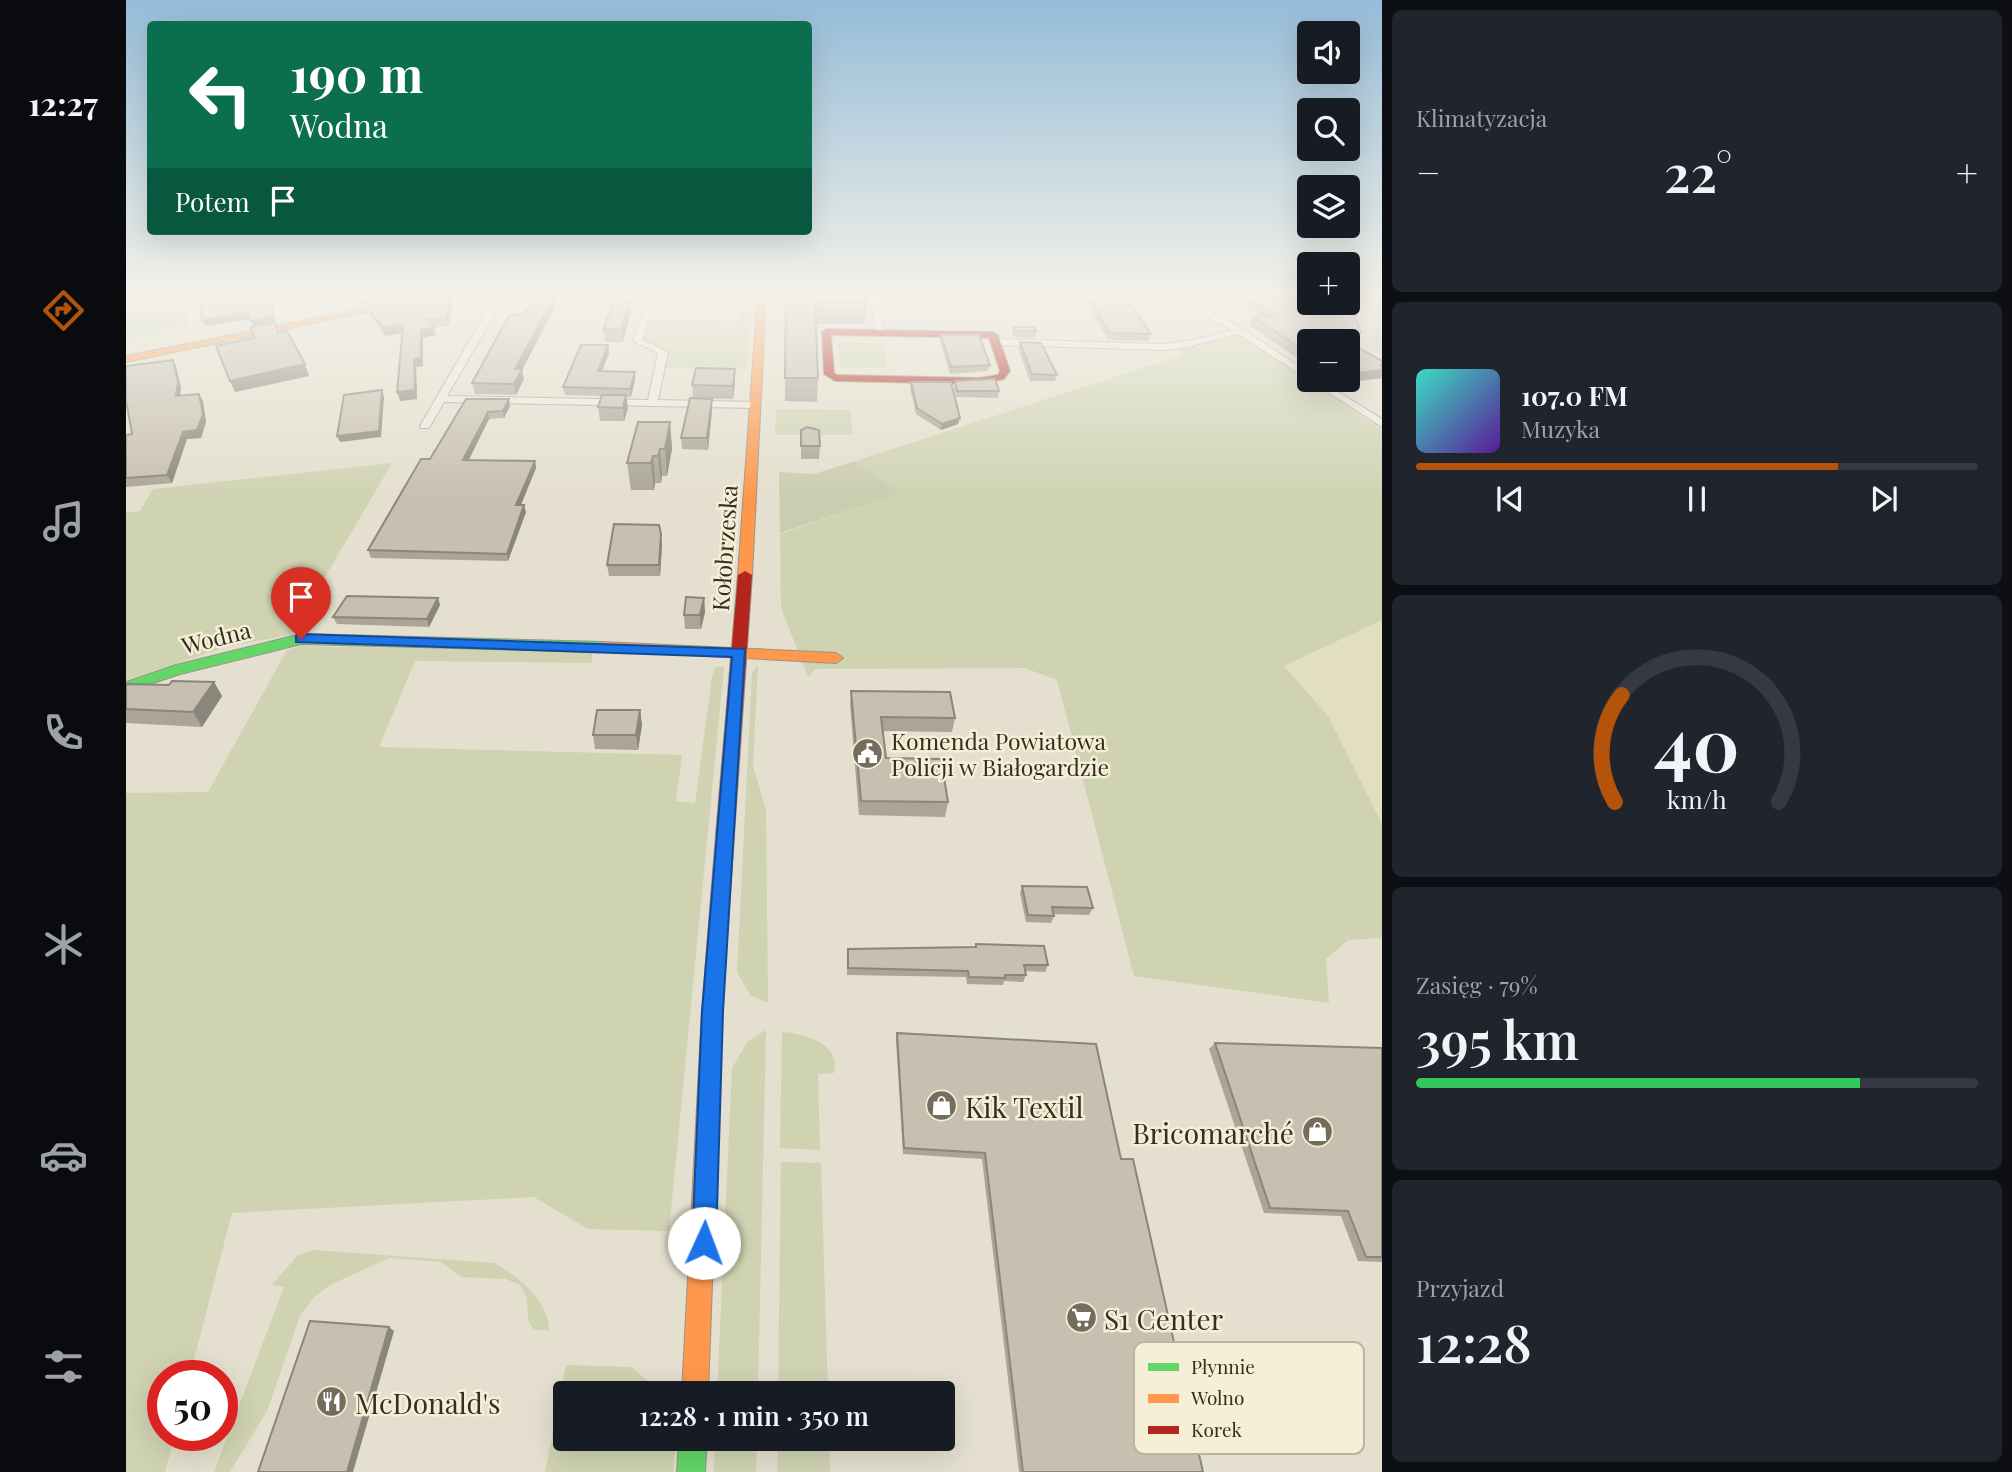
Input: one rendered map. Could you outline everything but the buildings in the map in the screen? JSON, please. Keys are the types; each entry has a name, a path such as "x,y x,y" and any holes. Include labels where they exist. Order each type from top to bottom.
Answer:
{"street":[{"path":"425,426 462,362"},
{"path":"653,403 661,362"},
{"name":"Kołobrzeska","path":"696,1381 712,1011 758,362"},
{"path":"829,362 830,376 986,381 1001,377 1005,371 1002,362"},
{"path":"1333,392 1382,424"},
{"path":"441,399 755,405"},
{"name":"Wodna","path":"126,687 176,670 301,639 739,652 835,658"},
{"path":"691,1472 692,1451"}],"shaded area":[{"path":"1382,620 1382,824 1328,716 1283,666"}],"green space":[{"path":"665,362 747,362 746,369 664,368"},
{"path":"840,362 886,362 888,368 841,368"},
{"path":"1161,362 1281,362 1297,373 1297,392 1326,392 1382,430 1382,620 1284,666 1328,716 1382,824 1382,938 1348,940 1326,959 1329,1003 1134,976 1057,680 1025,668 815,669 808,677 781,608 780,534 899,493 855,461"},
{"path":"776,409 850,410 853,435 775,435"},
{"path":"855,461 900,493 780,533 779,472 814,474"},
{"path":"392,463 291,635 229,646 126,680 126,513 140,511 153,489"},
{"path":"300,646 592,652 592,663 415,661 379,747 682,755 676,801 695,803 712,677 715,667 724,667 669,1231 588,1229 534,1197 232,1213 194,1360 147,1360 147,1451 171,1451 165,1472 126,1472 126,793 208,792 287,650"},
{"path":"758,665 753,766 766,810 768,1003 750,995 737,972 752,673"},
{"path":"766,1030 758,1381 718,1381 732,1068 748,1041"},
{"path":"782,1032 818,1042 832,1054 835,1063 834,1073 818,1074 820,1150 780,1148"},
{"path":"781,1162 821,1163 828,1381 778,1381"},
{"path":"313,1250 494,1263 522,1282 539,1300 548,1321 549,1331 533,1329 528,1320 527,1298 520,1285 506,1279 461,1277 441,1262 389,1258 330,1285 314,1297 300,1316 267,1411 230,1472 214,1472 222,1451 238,1451 238,1409 284,1287 272,1285 298,1255"},
{"path":"566,1365 631,1367 648,1381 563,1381"},
{"path":"553,1431 553,1451 675,1451 673,1472 545,1472"},
{"path":"715,1451 757,1451 756,1472 714,1472"},
{"path":"778,1451 829,1451 830,1472 777,1472"}],"traffic: fast":[{"path":"126,687 176,670 301,639 602,647"},
{"path":"691,1472 692,1451"}],"traffic: slow":[{"path":"745,575 758,362"},
{"path":"602,647 836,658"},
{"path":"696,1381 712,1011 725,835"}],"traffic: jam":[{"path":"828,362 829,374 835,378 979,381 1001,377 1005,371 1002,362"},
{"path":"725,835 745,575"}],"place":[{"name":"Komenda Powiatowa Policji w Białogardzie","path":"868,753"},
{"name":"Kik Textil","path":"942,1106"},
{"name":"Bricomarché","path":"1317,1132"},
{"name":"S1 Center","path":"1081,1318"},
{"name":"McDonald's","path":"332,1402"}],"route":[{"path":"301,639 739,652 712,1011 704,1243"}]}
